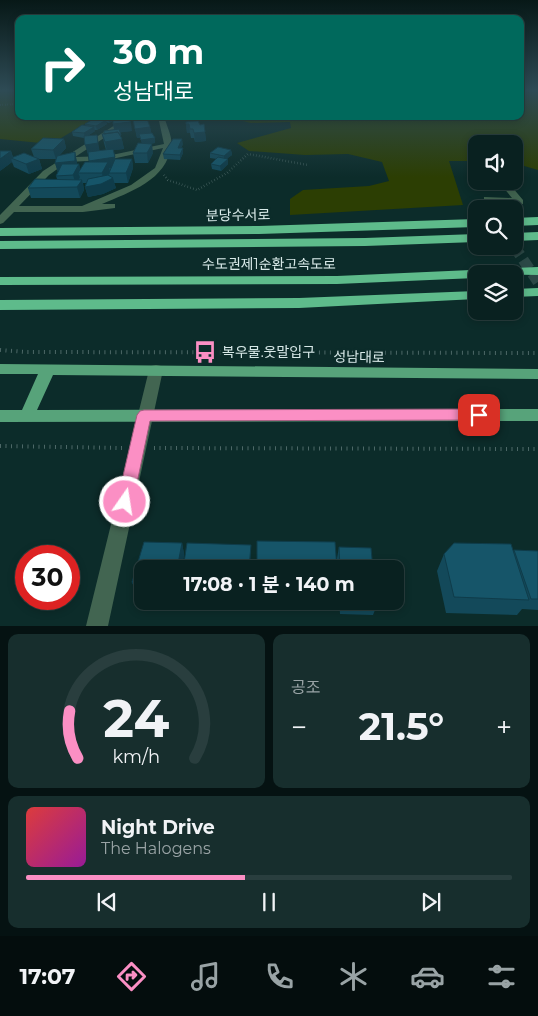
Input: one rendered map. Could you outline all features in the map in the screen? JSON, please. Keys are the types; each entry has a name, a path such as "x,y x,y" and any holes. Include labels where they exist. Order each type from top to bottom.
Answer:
{"highway":[{"path":"523,222 538,221"},
{"name":"분당수서로","path":"0,232 259,230 468,223"},
{"path":"523,237 538,236"},
{"name":"분당수서로","path":"0,245 216,244 468,238"},
{"name":"수도권제1순환고속도로","path":"0,281 337,280 538,271"},
{"path":"523,293 538,292"},
{"path":"0,305 299,303 468,295"}],"main road":[{"name":"성남대로","path":"0,369 538,374"},
{"path":"27,416 48,370"},
{"path":"0,416 538,415"}],"street":[{"path":"0,221 38,188 46,173 126,120"},
{"path":"83,209 134,187 159,169 168,145 162,120"},
{"path":"65,160 107,158 168,145"},
{"path":"510,190 518,200"},
{"path":"13,209 83,209 112,206"},
{"path":"97,626 144,415 156,370"}],"path":[{"path":"159,169 168,180 197,190 227,172 248,154 308,165"},
{"path":"0,350 26,352 538,353"},
{"path":"0,446 538,449"}],"green space":[{"path":"0,119 91,120 51,144 0,139"},
{"path":"538,119 538,170 523,166 523,135 468,135 468,161 449,161 463,205 290,215 290,199 303,190 369,186 389,181 382,162 348,154 305,155 249,151 237,143 291,128 290,122 251,123 238,120"}],"building":[{"path":"92,120 106,120 96,126 85,124"},
{"path":"113,120 130,120 130,122 113,124"},
{"path":"133,120 147,120 150,127 135,129"},
{"path":"198,121 200,125 204,124 205,132 194,133 193,129 190,129 189,124 186,124 186,122"},
{"path":"82,125 94,127 84,133 72,132"},
{"path":"119,129 121,135 118,132 104,134 104,131"},
{"path":"118,132 122,139 105,142 102,134"},
{"path":"152,133 155,138 141,140 139,134"},
{"path":"97,135 98,143 85,145 84,136"},
{"path":"43,138 64,139 53,150 31,149"},
{"path":"173,139 182,139 178,148 183,148 180,155 163,154"},
{"path":"138,143 152,144 147,153 133,153"},
{"path":"218,147 231,150 224,156 210,153"},
{"path":"113,149 115,157 89,161 88,152"},
{"path":"0,151 11,151 0,159"},
{"path":"75,152 75,161 55,163 57,156"},
{"path":"24,153 39,159 26,164 11,158"},
{"path":"218,157 228,159 220,166 211,164"},
{"path":"115,159 132,159 126,173 109,173"},
{"path":"85,162 108,162 102,173 78,173"},
{"path":"62,164 79,164 73,175 56,176"},
{"path":"108,175 113,178 101,184 85,187 88,179"},
{"path":"35,179 82,180 77,187 28,188"},
{"path":"257,541 335,542 336,560 257,560"},
{"path":"144,542 182,543 179,560 139,560"},
{"path":"187,543 251,545 250,560 184,560"},
{"path":"454,543 511,544 529,600 454,597 444,554"},
{"path":"339,547 371,548 372,560 340,560"},
{"path":"514,550 538,551 538,599 531,599"}],"tunnel":[{"path":"520,255 538,282"}],"place":[{"name":"복우물.웃말입구","path":"205,352"}],"route":[{"path":"125,502 144,415 479,415"}]}
